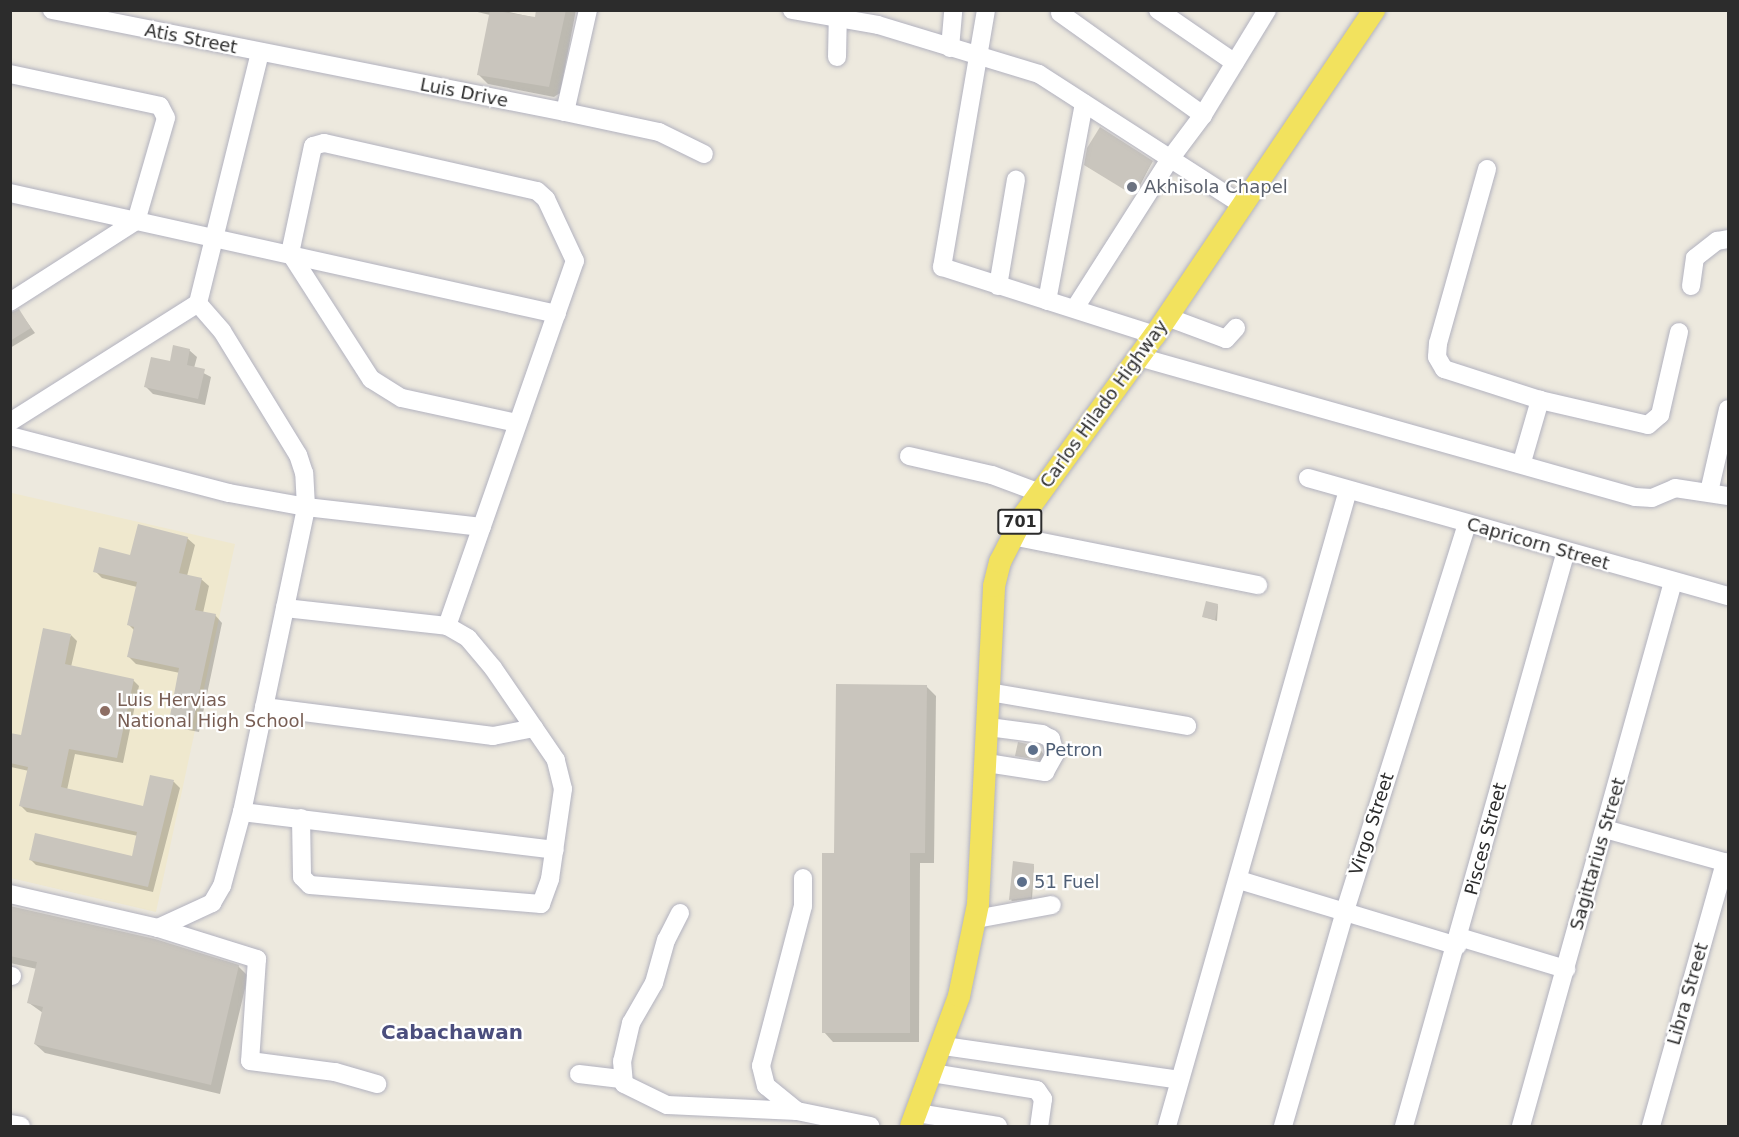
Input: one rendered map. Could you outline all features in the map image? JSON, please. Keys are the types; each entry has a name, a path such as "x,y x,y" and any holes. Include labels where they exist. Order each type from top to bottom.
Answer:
{"main road":[{"name":"Carlos Hilado Highway","path":"914,1120 944,1046 976,919 987,763 994,586 1012,536 1040,493 1161,326 1241,204 1374,10"}],"street":[{"name":"Atis Street","path":"52,10 260,52"},
{"path":"565,112 588,10"},
{"path":"792,10 879,18 950,48 1039,74 1241,204"},
{"path":"950,48 953,10"},
{"path":"986,10 941,265 944,269 1047,301 1161,326 1226,339 1236,328"},
{"path":"1158,10 1235,63"},
{"path":"837,57 838,13"},
{"path":"1060,13 1203,115"},
{"path":"1075,308 1170,159 1203,115 1235,63 1261,13"},
{"name":"Luis Drive","path":"260,52 659,132 704,154"},
{"path":"10,422 198,303 216,238 260,52"},
{"path":"10,74 163,109 166,118 136,221 10,302"},
{"path":"1047,301 1084,103"},
{"path":"447,626 574,267 574,254 546,200 537,191 319,143 311,149 290,253 378,386 402,398 517,423"},
{"path":"1487,169 1437,357 1444,369 1540,400 1652,423 1660,415 1679,332"},
{"path":"998,286 1016,180"},
{"path":"10,194 290,253 557,314"},
{"path":"1691,286 1695,258 1717,241 1728,239"},
{"path":"158,928 188,917 218,895 242,812 306,507 304,473 298,456 222,332 198,303"},
{"path":"1139,357 1645,498 1675,488 1728,496"},
{"path":"1522,462 1540,400"},
{"path":"1709,492 1728,409"},
{"path":"10,436 150,476 306,507 482,527"},
{"path":"909,456 985,473 1040,493"},
{"name":"Capricorn Street","path":"1308,478 1728,596"},
{"path":"1167,1126 1239,880 1348,490"},
{"name":"Virgo Street","path":"1283,1126 1344,914 1467,524"},
{"path":"1012,536 1258,585"},
{"name":"Pisces Street","path":"1404,1126 1458,942 1566,551"},
{"name":"Sagittarius Street","path":"1521,1126 1673,582"},
{"path":"285,608 447,626 474,646 534,728 556,760 563,789 555,850 546,893 538,906 310,885 302,878 301,818"},
{"path":"989,692 1187,726"},
{"path":"264,707 493,736 534,728"},
{"path":"987,763 1045,772 1055,754 1051,739 1042,734 988,727"},
{"path":"242,812 555,850"},
{"path":"1605,829 1726,863"},
{"name":"Libra Street","path":"1650,1126 1726,863"},
{"path":"796,1111 766,1086 761,1066 803,906 803,878"},
{"path":"1239,880 1344,914 1566,969"},
{"path":"10,894 158,928 257,959 250,1061 334,1072 377,1084"},
{"path":"976,919 1052,905"},
{"path":"621,1079 631,1023 654,983 666,940 680,914"},
{"path":"944,1046 1180,1080"},
{"path":"932,1073 1037,1089 1042,1099 1039,1126"},
{"path":"579,1074 621,1079 633,1091 656,1103 742,1118 796,1111 870,1126"},
{"path":"914,1120 998,1126"},
{"path":"10,1124 21,1126"}],"shaded area":[{"name":"Luis Hervias National High School","path":"12,493 235,544 156,912 11,878"}],"building":[{"path":"490,10 535,17 536,10 566,10 549,87 477,75"},
{"path":"1100,127 1153,161 1133,195 1084,165 1087,148"},
{"path":"19,309 31,328 10,341 10,313"},
{"path":"173,345 190,349 187,365 205,369 198,399 144,387 151,357 170,361"},
{"path":"138,524 188,537 179,573 202,578 195,610 216,614 192,726 169,721 179,668 127,657 134,627 127,625 137,582 93,572 99,547 130,555"},
{"path":"1206,601 1218,604 1215,620 1202,617"},
{"path":"43,628 71,634 65,664 134,679 117,758 69,749 61,787 143,806 150,775 174,780 148,887 29,860 35,833 132,856 137,832 19,806 28,767 10,763 10,733 21,735"},
{"path":"836,684 927,685 925,853 910,853 910,1033 822,1033 822,853 834,853"},
{"path":"1018,742 1041,747 1039,760 1015,756"},
{"name":"51 Fuel","path":"1013,861 1034,864 1031,897 1009,900"},
{"path":"10,906 155,939 239,965 211,1085 34,1044 43,1007 27,1003 37,962 10,956"}],"place":[{"name":"Akhisola Chapel","path":"1132,187"},
{"name":"Luis Hervias National High School","path":"105,711"},
{"name":"Petron","path":"1033,750"},
{"name":"51 Fuel","path":"1022,882"}],"district":[{"name":"Cabachawan","path":"452,1032"}]}
